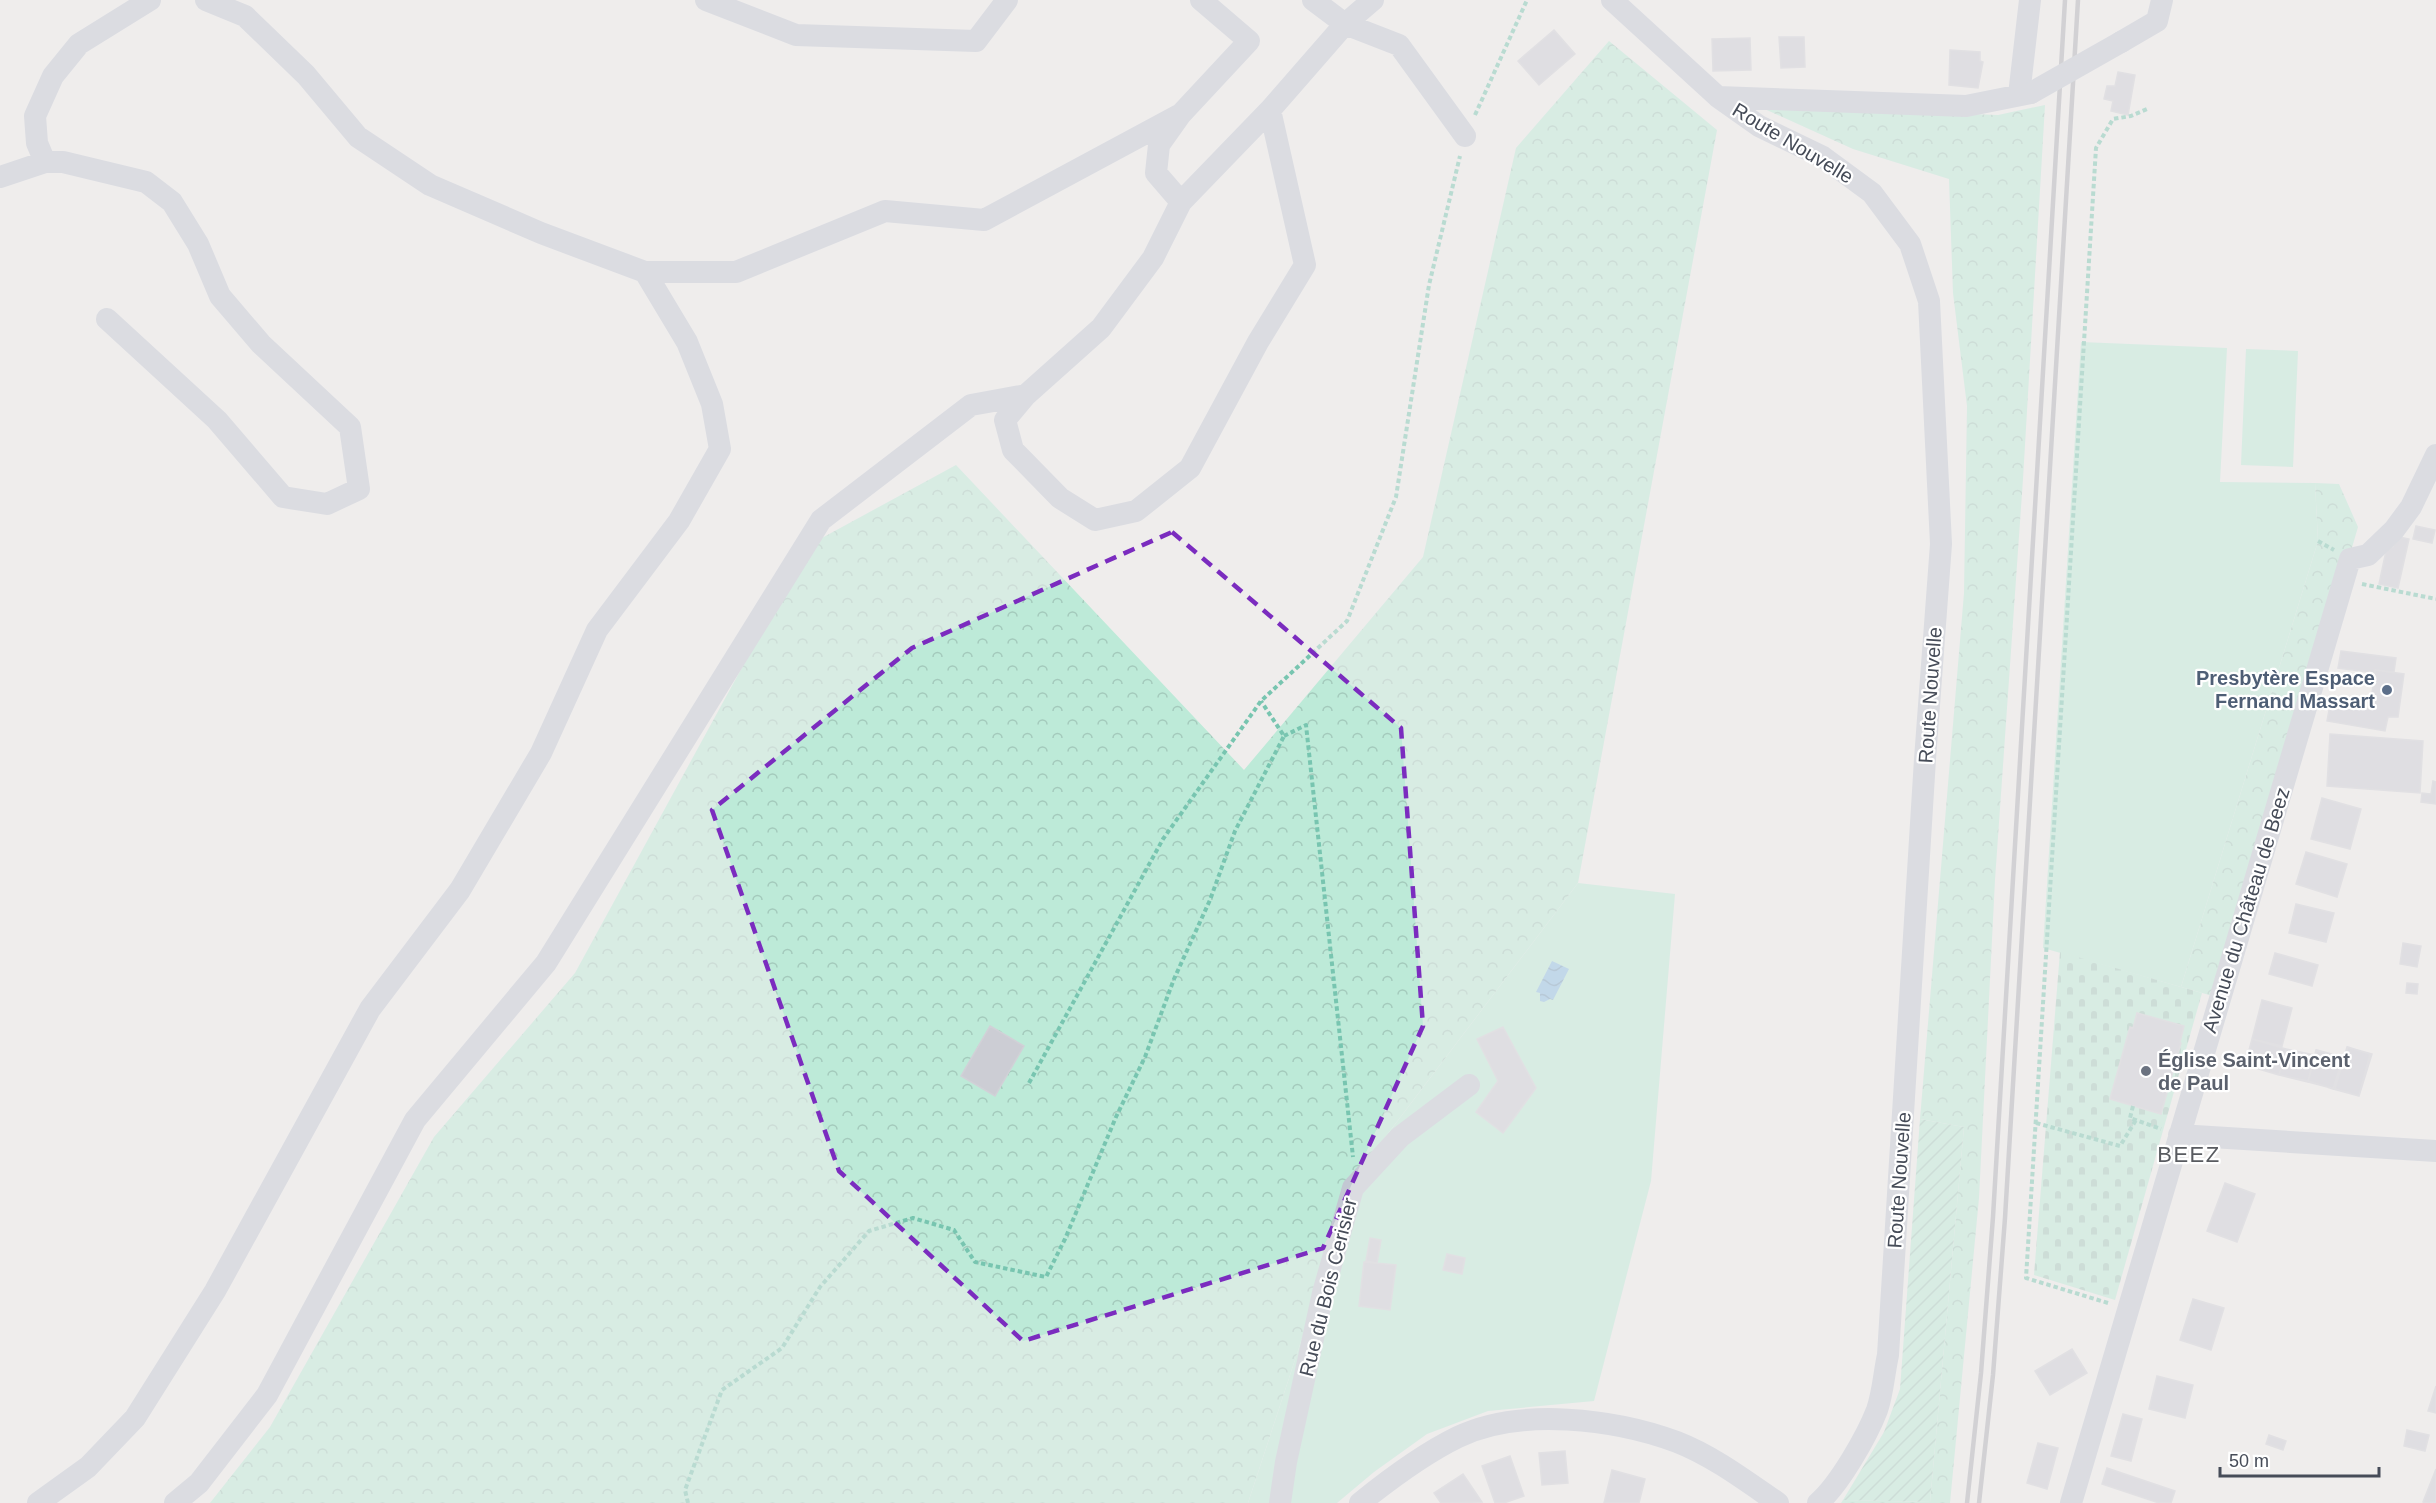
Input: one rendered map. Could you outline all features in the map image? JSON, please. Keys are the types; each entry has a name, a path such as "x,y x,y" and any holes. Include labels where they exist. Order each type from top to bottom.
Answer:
{"street":[{"path":"45,162 37,143 35,116 53,76 79,44 150,0"},
{"path":"206,0 245,16 306,75 358,137 430,185 541,233 645,272 736,272 885,211 984,220 1181,114"},
{"path":"706,0 796,35 976,41 1007,0"},
{"path":"1181,202 1156,173 1160,145 1181,114 1249,42 1201,0"},
{"path":"1313,0 1345,24 1399,45 1465,136"},
{"path":"1270,110 1305,265 1258,342 1190,468 1137,511 1095,520 1060,498 1013,450 1005,420 1026,395 1101,328 1153,258 1181,202 1270,110 1345,24 1374,0"},
{"path":"2025,94 2030,0"},
{"path":"1719,97 1966,106 2025,94 2157,21 2162,0"},
{"name":"Route Nouvelle","path":"1618,5 1719,97 1760,126 1823,157 1872,193 1910,244 1929,301 1941,544 1925,759 1888,1355 1877,1410 1854,1454 1826,1496 1818,1503"},
{"path":"0,177 45,162 63,162 146,182 172,202 198,244 220,296 261,344 350,428 359,489 327,504 283,497 217,420 107,319"},
{"path":"38,1503 88,1467 135,1418 215,1291 370,1009 460,890 541,753 597,630 680,521 720,449 712,404 687,342 645,272"},
{"path":"175,1503 199,1483 267,1395 415,1120 546,963 821,519 971,405 1026,395"},
{"path":"2347,569 2368,555 2394,530 2412,507 2436,455"},
{"name":"Avenue du Château de Beez","path":"2071,1503 2347,569"},
{"name":"Rue du Bois Cerisier","path":"1280,1503 1286,1462 1323,1293 1353,1188 1400,1137 1469,1085"},
{"path":"2179,1135 2436,1151"},
{"path":"1360,1503 1394,1475 1460,1436 1513,1420 1561,1419 1629,1429 1677,1443 1727,1468 1778,1503"}],"path":[{"path":"1029,1083 1163,839 1261,701 1347,621 1396,497 1428,285 1465,136 1527,0"},
{"path":"2128,1309 2025,1278 2096,148 2113,119 2147,110"},
{"path":"2347,569 2436,599"},
{"path":"1261,701 1284,736"},
{"path":"688,1503 685,1490 722,1390 782,1348 820,1287 869,1231 913,1218 954,1230 975,1262 1046,1277 1065,1239 1116,1117 1145,1057 1174,979 1210,900 1235,831 1284,736 1306,725 1355,1177 1353,1188"},
{"path":"2133,1106 2130,1118 2179,1135"},
{"path":"2036,1124 2120,1146 2136,1120"}],"highlighted area":[{"path":"1172,532 1401,728 1423,1026 1323,1248 1023,1341 839,1171 712,810 912,648"}],"green space":[{"path":"1609,41 1717,130 1578,883 1355,1177 1248,1503 210,1503 270,1427 434,1137 575,973 809,545 956,465 1244,770 1423,557 1516,148"},
{"path":"2045,105 2023,479 1995,880 1979,1198 1950,1503 1841,1503 1843,1500 1930,1502 1964,1127 1920,1119 1964,593 1967,406 1953,293 1949,179 1853,149 1758,106 1998,115"},
{"path":"2081,342 2227,348 2220,482 2315,483 2318,541 2181,987 2043,948"},
{"path":"2246,349 2298,351 2293,467 2241,465"},
{"path":"2315,483 2339,484 2358,527 2220,998 2181,987 2318,541"},
{"path":"1578,883 1675,894 1651,1181 1594,1401 1488,1411 1427,1434 1374,1472 1337,1503 1248,1503 1355,1177"},
{"path":"2060,952 2202,993 2115,1300 2034,1275"},
{"path":"1920,1119 1964,1127 1930,1502 1843,1500 1884,1432 1900,1389"}],"water":[{"path":"1552,961 1569,969 1553,1000 1544,1002 1540,1001 1540,993 1536,992"}],"building":[{"path":"1554,30 1575,54 1539,85 1518,61"},
{"path":"1779,37 1804,37 1805,67 1781,68"},
{"path":"1750,38 1751,70 1713,71 1712,39"},
{"path":"1950,50 1980,52 1980,61 1983,62 1978,88 1949,85"},
{"path":"2118,72 2135,75 2128,115 2111,111 2113,101 2104,99 2107,86 2115,86"},
{"path":"2416,526 2435,530 2432,543 2413,539"},
{"path":"2395,536 2409,539 2398,588 2379,584 2387,546 2393,547"},
{"path":"2341,651 2396,658 2394,672 2375,670 2375,673 2338,668"},
{"name":"Presbytère Espace Fernand Massart","path":"2375,670 2404,674 2398,717 2388,717 2385,731 2327,721 2330,705 2370,709"},
{"path":"2330,734 2423,741 2420,793 2327,786"},
{"path":"2433,781 2436,782 2436,804 2421,802 2422,793 2431,794"},
{"path":"2322,798 2361,809 2350,849 2311,839"},
{"path":"2306,852 2347,864 2337,897 2296,884"},
{"path":"2296,904 2334,913 2326,942 2289,933"},
{"path":"2403,943 2421,946 2417,967 2400,964"},
{"path":"2275,953 2318,965 2312,986 2269,974"},
{"path":"2407,983 2418,984 2417,994 2406,993"},
{"path":"2262,1000 2292,1008 2282,1046 2252,1039"},
{"name":"Église Saint-Vincent de Paul","path":"2137,1013 2184,1026 2161,1114 2110,1099 2130,1027 2133,1028"},
{"path":"990,1026 1024,1046 995,1096 961,1076"},
{"path":"1503,1027 1536,1088 1503,1133 1476,1112 1498,1081 1477,1039"},
{"path":"2252,1039 2286,1049 2279,1075 2245,1065"},
{"path":"2347,1047 2372,1054 2359,1096 2335,1089"},
{"path":"2348,1047 2370,1054 2359,1096 2333,1089"},
{"path":"2286,1049 2315,1055 2308,1081 2279,1075"},
{"path":"2286,1049 2314,1057 2308,1082 2279,1075"},
{"path":"2316,1050 2344,1057 2335,1089 2308,1082"},
{"path":"2317,1050 2343,1057 2333,1089 2308,1081"},
{"path":"2225,1183 2255,1194 2237,1242 2207,1231"},
{"path":"1370,1238 1381,1240 1377,1263 1366,1261"},
{"path":"1447,1254 1465,1258 1462,1274 1443,1270"},
{"path":"1364,1262 1396,1265 1390,1310 1359,1306"},
{"path":"2193,1299 2224,1308 2211,1350 2180,1340"},
{"path":"2072,1349 2087,1373 2050,1395 2035,1371"},
{"path":"2157,1376 2193,1385 2185,1418 2149,1409"},
{"path":"2436,1386 2436,1413 2428,1411"},
{"path":"2123,1414 2142,1419 2131,1461 2111,1456"},
{"path":"2407,1430 2429,1435 2425,1451 2404,1446"},
{"path":"2269,1435 2286,1441 2283,1450 2266,1444"},
{"path":"2038,1443 2058,1448 2047,1489 2027,1483"},
{"path":"1565,1451 1568,1483 1542,1485 1539,1453"},
{"path":"1510,1456 1524,1496 1504,1503 1495,1503 1482,1466"},
{"path":"2107,1468 2175,1491 2171,1503 2159,1503 2102,1484"},
{"path":"2436,1469 2436,1503 2425,1503 2423,1502"},
{"path":"1612,1470 1645,1479 1639,1503 1604,1503"},
{"path":"1463,1474 1482,1502 1441,1503 1434,1493"}],"railway":[{"path":"1967,1503 1981,1373 1993,1217 2065,0"},
{"path":"1979,1503 1993,1375 2005,1218 2078,0"}],"place":[{"name":"Presbytère Espace Fernand Massart","path":"2387,690"},
{"name":"Église Saint-Vincent de Paul","path":"2146,1071"}],"district":[{"name":"BEEZ","path":"2189,1154"}]}
